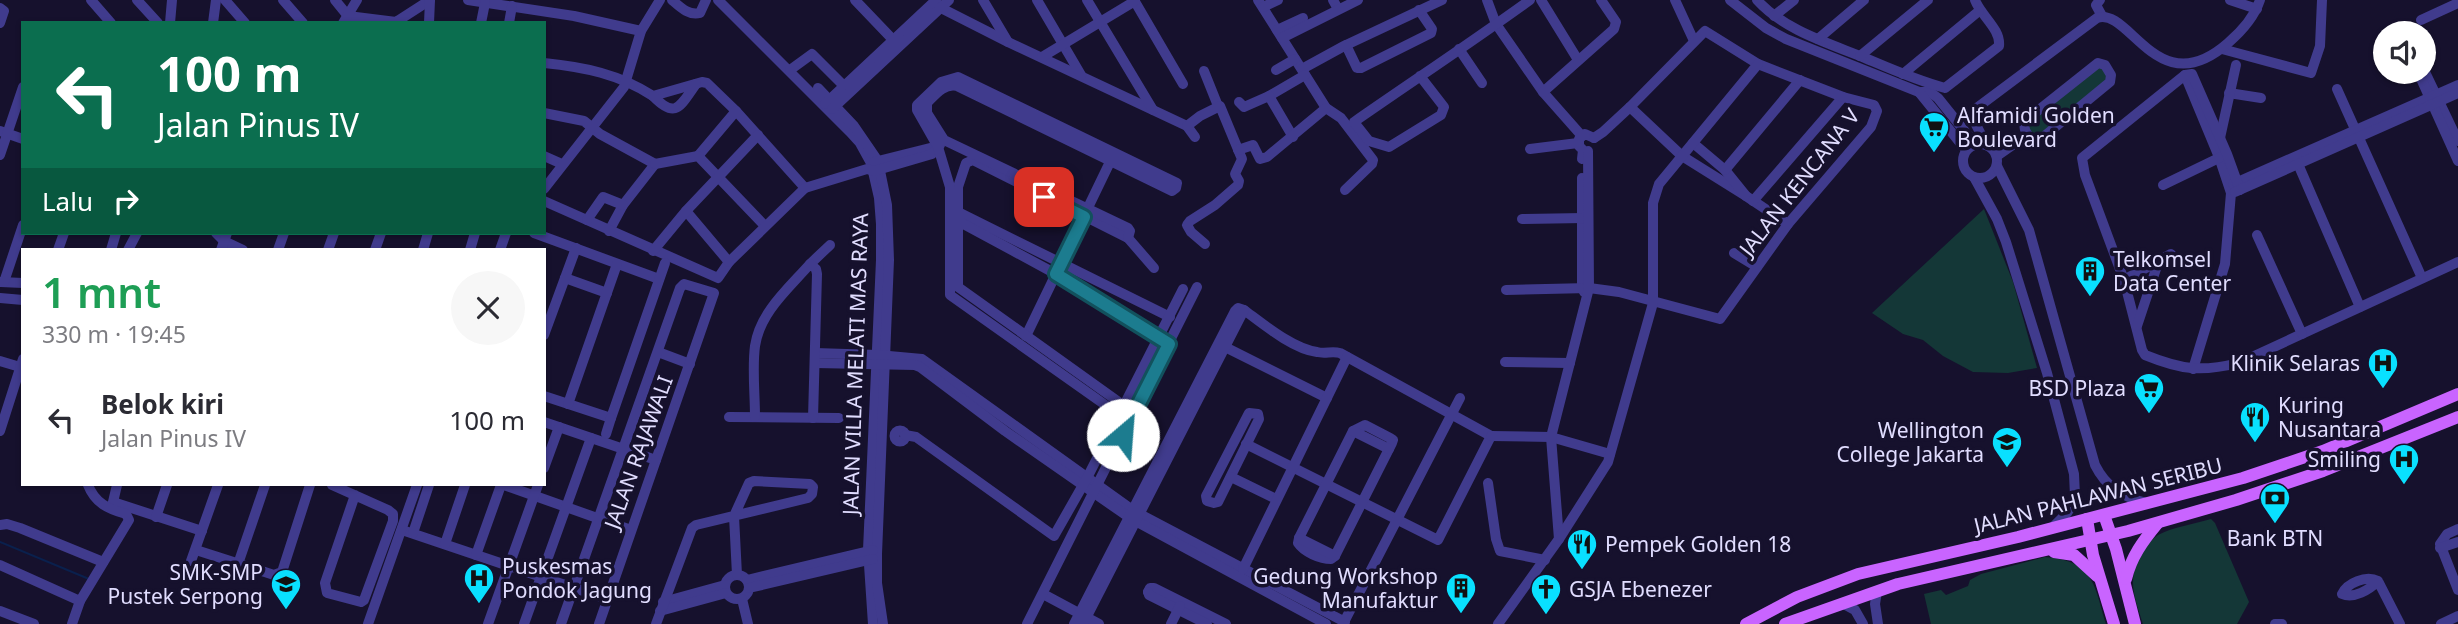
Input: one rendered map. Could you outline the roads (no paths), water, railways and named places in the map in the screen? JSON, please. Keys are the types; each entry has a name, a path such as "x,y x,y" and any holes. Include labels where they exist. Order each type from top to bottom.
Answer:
{"main road":[{"name":"JALAN PAHLAWAN SERIBU","path":"1746,624 1797,597 1839,580 1886,566 2150,504 2243,478 2316,454 2458,394"},
{"name":"JALAN PAHLAWAN SERIBU","path":"1785,624 1877,591 2157,524 2306,477 2458,417"},
{"path":"2105,515 2134,624"},
{"path":"2087,519 2100,580 2114,624"},
{"path":"2125,583 2129,565 2157,524"},
{"path":"2032,552 2064,552 2074,555 2100,580"},
{"path":"2114,624 2118,616 2124,613 2134,624"}],"street":[{"path":"81,0 93,2 109,21"},
{"path":"137,0 156,21"},
{"path":"170,21 172,0"},
{"path":"212,21 216,0"},
{"path":"225,0 243,21"},
{"path":"283,0 301,21"},
{"path":"335,0 345,19"},
{"path":"345,19 357,0"},
{"path":"398,21 430,0"},
{"path":"429,21 430,0"},
{"path":"468,0 574,16 641,31"},
{"path":"546,186 627,81 641,31 660,0"},
{"path":"672,0 689,13 697,15 706,0"},
{"name":"JALAN VILLA MELATI MAS RAYA","path":"718,0 793,68"},
{"name":"JALAN VILLA MELATI MAS RAYA","path":"727,0 830,105 860,143 874,167 884,206 881,360 872,555 873,624"},
{"path":"855,0 897,43"},
{"path":"983,0 1008,42"},
{"path":"1037,0 1082,76"},
{"path":"1087,0 1153,110"},
{"path":"1278,0 1260,4 1326,108 1341,118 1373,160 1345,190"},
{"path":"1280,34 1335,5 1358,0"},
{"path":"1239,102 1244,107 1269,96 1346,45 1442,0"},
{"path":"1487,0 1498,23 1543,92 1582,145 1586,290 1551,437 1559,539"},
{"path":"1420,76 1444,107 1444,111 1389,147 1369,141 1354,121 1530,0"},
{"path":"1541,0 1578,60"},
{"path":"1543,92 1617,24 1601,0"},
{"path":"1530,149 1594,146 1596,138 1694,41 1675,0"},
{"path":"1730,0 1766,29 1786,39 1919,92 1931,92 1947,117 1976,146 1995,151 1997,161 2029,230 2095,465 2102,478 2118,492 2133,500 2150,504"},
{"path":"1757,0 1774,16 1818,39 1943,88 1948,88 1999,46 1999,37 1979,11 1975,0"},
{"path":"1774,16 1794,0"},
{"path":"1818,39 1864,0"},
{"path":"1860,56 1928,0"},
{"path":"2100,0 2096,5 2102,16 2110,18 2145,47 2171,62 2190,64 2221,49 2244,28 2259,4 2230,0"},
{"path":"2221,49 2311,73 2320,46 2322,0"},
{"path":"1042,57 1135,1 1182,84"},
{"path":"830,105 939,2 1008,42 1187,126 1195,137"},
{"path":"481,21 485,3"},
{"path":"2421,20 2458,3"},
{"path":"509,21 512,6"},
{"path":"0,8 5,15 0,23"},
{"path":"1346,45 1359,69 1431,33 1432,29 1419,10"},
{"path":"1903,74 1979,11"},
{"path":"1976,146 1972,117 1974,110 2102,16"},
{"path":"1280,34 1303,18"},
{"path":"345,19 379,21"},
{"name":"JALAN KENCANA V","path":"1653,303 1720,318 1788,224 1871,127 1877,111 1874,105 1843,97 1758,64 1707,31 1702,32 1694,41"},
{"path":"830,105 845,87 897,43"},
{"path":"1459,49 1482,83"},
{"path":"793,68 812,54 845,87"},
{"path":"1276,70 1295,58"},
{"path":"546,62 580,67 627,81 671,110 677,109 696,84"},
{"path":"1498,624 1602,474 1610,454 1653,303 1655,195 1659,184 1758,64"},
{"path":"2094,65 2105,65 2111,75 2110,82 2042,138 2032,139 2027,135 2025,121 2094,65"},
{"path":"2220,138 2236,65"},
{"path":"1204,71 1243,162 1235,174 1238,185 1187,225 1205,244"},
{"path":"2189,75 2220,138 2223,156"},
{"path":"2189,75 2234,188 2225,264 2193,369"},
{"path":"2189,75 2082,158 2085,174 2124,280 2142,350 2146,355 2193,369 2208,370 2239,363 2458,262"},
{"path":"1725,170 1800,80"},
{"path":"653,96 702,82 707,83 806,188"},
{"path":"2426,84 2458,141"},
{"path":"2429,84 2458,162"},
{"path":"1051,360 1026,336 958,287 954,248 958,217 954,187 941,143 926,108 927,103 951,85 1082,143 1115,161 1172,191 1176,188 1177,183 1115,161"},
{"path":"2234,188 2435,99 2458,85"},
{"path":"2337,89 2422,278"},
{"path":"0,155 4,132 21,92"},
{"path":"2229,93 2261,98"},
{"path":"2435,99 2458,93"},
{"path":"1269,96 1293,137"},
{"path":"1749,198 1843,97"},
{"path":"1187,126 1218,106"},
{"path":"1630,107 1682,156 1788,224"},
{"path":"1238,150 1253,145 1260,159 1263,159 1326,108"},
{"path":"546,113 574,117 655,164 698,156 736,111"},
{"path":"4,132 21,138"},
{"path":"2234,188 2298,164 2356,134"},
{"path":"653,251 686,211 758,135"},
{"path":"1974,177 1985,178 1997,161 2027,135"},
{"path":"546,202 719,278 729,262 806,188 941,143 1086,213 1128,238 1154,268"},
{"path":"1693,143 1725,170 1749,198"},
{"path":"1976,146 1962,159 1964,166 1974,177 2006,242 2047,373 2074,474 2075,496 2072,505 2050,528"},
{"path":"698,156 765,226"},
{"path":"2163,184 2223,156"},
{"path":"546,157 562,164"},
{"path":"1086,213 973,160 966,163 954,187 951,296 1051,360 1120,409"},
{"path":"1026,336 1086,213 1115,161"},
{"path":"609,231 623,205 655,164"},
{"path":"2298,164 2360,307"},
{"path":"587,220 603,197 623,205"},
{"path":"686,211 729,262"},
{"path":"958,217 1059,270 1170,317"},
{"path":"1521,219 1585,218"},
{"path":"21,230 2,282 21,283"},
{"path":"540,235 659,279"},
{"path":"2257,236 2302,334"},
{"path":"755,417 755,345 762,324 774,305 830,245"},
{"path":"546,330 576,248"},
{"path":"1734,253 1757,267"},
{"path":"2124,280 2171,254"},
{"path":"2137,327 2160,260"},
{"path":"606,435 665,263"},
{"path":"568,404 617,264"},
{"path":"810,264 817,274 813,418"},
{"path":"1059,270 1164,341"},
{"path":"565,278 607,293"},
{"name":"JALAN RAJAWALI","path":"599,624 714,293 689,284 681,286 657,352"},
{"path":"905,435 916,437 1054,536 1120,409 1197,287"},
{"path":"1027,624 1096,490 1164,341 1170,317 1183,289"},
{"path":"1506,290 1619,292 1653,303"},
{"path":"0,298 21,300"},
{"path":"1074,624 1083,619 1222,345 1236,309 1244,310 1293,342 1312,351 1334,352 1347,357 1492,436 1551,437 1610,454"},
{"path":"1222,345 1326,398"},
{"path":"561,624 657,352 690,364"},
{"path":"815,358 881,360 918,357 1084,482 1135,516 1326,624"},
{"path":"1243,569 1347,357"},
{"path":"0,361 21,363 0,431"},
{"path":"1506,362 1570,363"},
{"path":"546,397 611,418"},
{"path":"1135,516 1344,623 1460,398"},
{"path":"1256,413 1259,419 1231,477 1217,502 1206,500 1247,415 1256,413"},
{"path":"729,417 839,418"},
{"path":"546,423 656,460"},
{"path":"1365,425 1393,440 1362,503 1335,556 1299,538 1353,431 1365,425"},
{"path":"546,463 559,427"},
{"path":"1246,444 1437,540 1492,436"},
{"path":"524,624 591,438"},
{"path":"1231,477 1276,499"},
{"path":"656,624 692,528 696,525 734,516 808,498 813,487 810,484 751,482 734,516 737,575 748,584"},
{"path":"1488,483 1500,551 1545,559"},
{"path":"72,624 80,601 129,520 128,516 104,506 91,493 88,486"},
{"path":"117,486 113,502 202,531"},
{"path":"156,517 167,486"},
{"path":"191,561 218,486"},
{"path":"237,564 265,486"},
{"path":"196,550 274,575 279,574 282,572 310,486"},
{"path":"334,486 355,495 388,510 394,517 365,600 356,601 327,593 325,589 355,495"},
{"path":"368,624 417,486"},
{"path":"413,533 429,486"},
{"path":"445,544 465,486"},
{"path":"476,555 502,486"},
{"path":"505,486 631,530"},
{"path":"488,624 538,486"},
{"path":"2,527 20,528 103,562"},
{"path":"2458,529 2442,539 2440,548 2458,590"},
{"path":"402,530 607,599"},
{"path":"2440,548 2458,542"},
{"path":"748,584 872,555"},
{"name":"JALAN VILLA MELATI MAS RAYA","path":"872,555 883,624"},
{"path":"0,565 80,601"},
{"path":"737,575 729,578 726,589 732,598 746,595 748,584"},
{"path":"2378,581 2400,624"},
{"path":"662,606 726,589"},
{"path":"1877,591 1875,604 1878,624"},
{"path":"1043,594 1083,619 1099,624"},
{"path":"742,598 748,624"},
{"path":"1842,603 1855,610 1863,624"},
{"path":"1171,624 1180,606 1217,623"},
{"path":"0,611 34,624"},
{"path":"2441,624 2458,615"},
{"path":"2275,624 2282,624"}],"waterway":[{"path":"0,542 89,579"}],"place":[{"name":"Alfamidi Golden Boulevard","path":"1934,154"},
{"name":"Telkomsel Data Center","path":"2090,298"},
{"name":"Klinik Selaras","path":"2383,390"},
{"name":"BSD Plaza","path":"2149,415"},
{"name":"Kuring Nusantara","path":"2255,444"},
{"name":"Wellington College Jakarta","path":"2007,469"},
{"name":"Smiling","path":"2404,486"},
{"name":"Bank BTN","path":"2275,525"},
{"name":"Pempek Golden 18","path":"1582,571"},
{"name":"Puskesmas Pondok Jagung","path":"479,605"},
{"name":"SMK-SMP Pustek Serpong","path":"286,611"},
{"name":"Gedung Workshop Manufaktur","path":"1461,615"},
{"name":"GSJA Ebenezer","path":"1546,616"}]}
